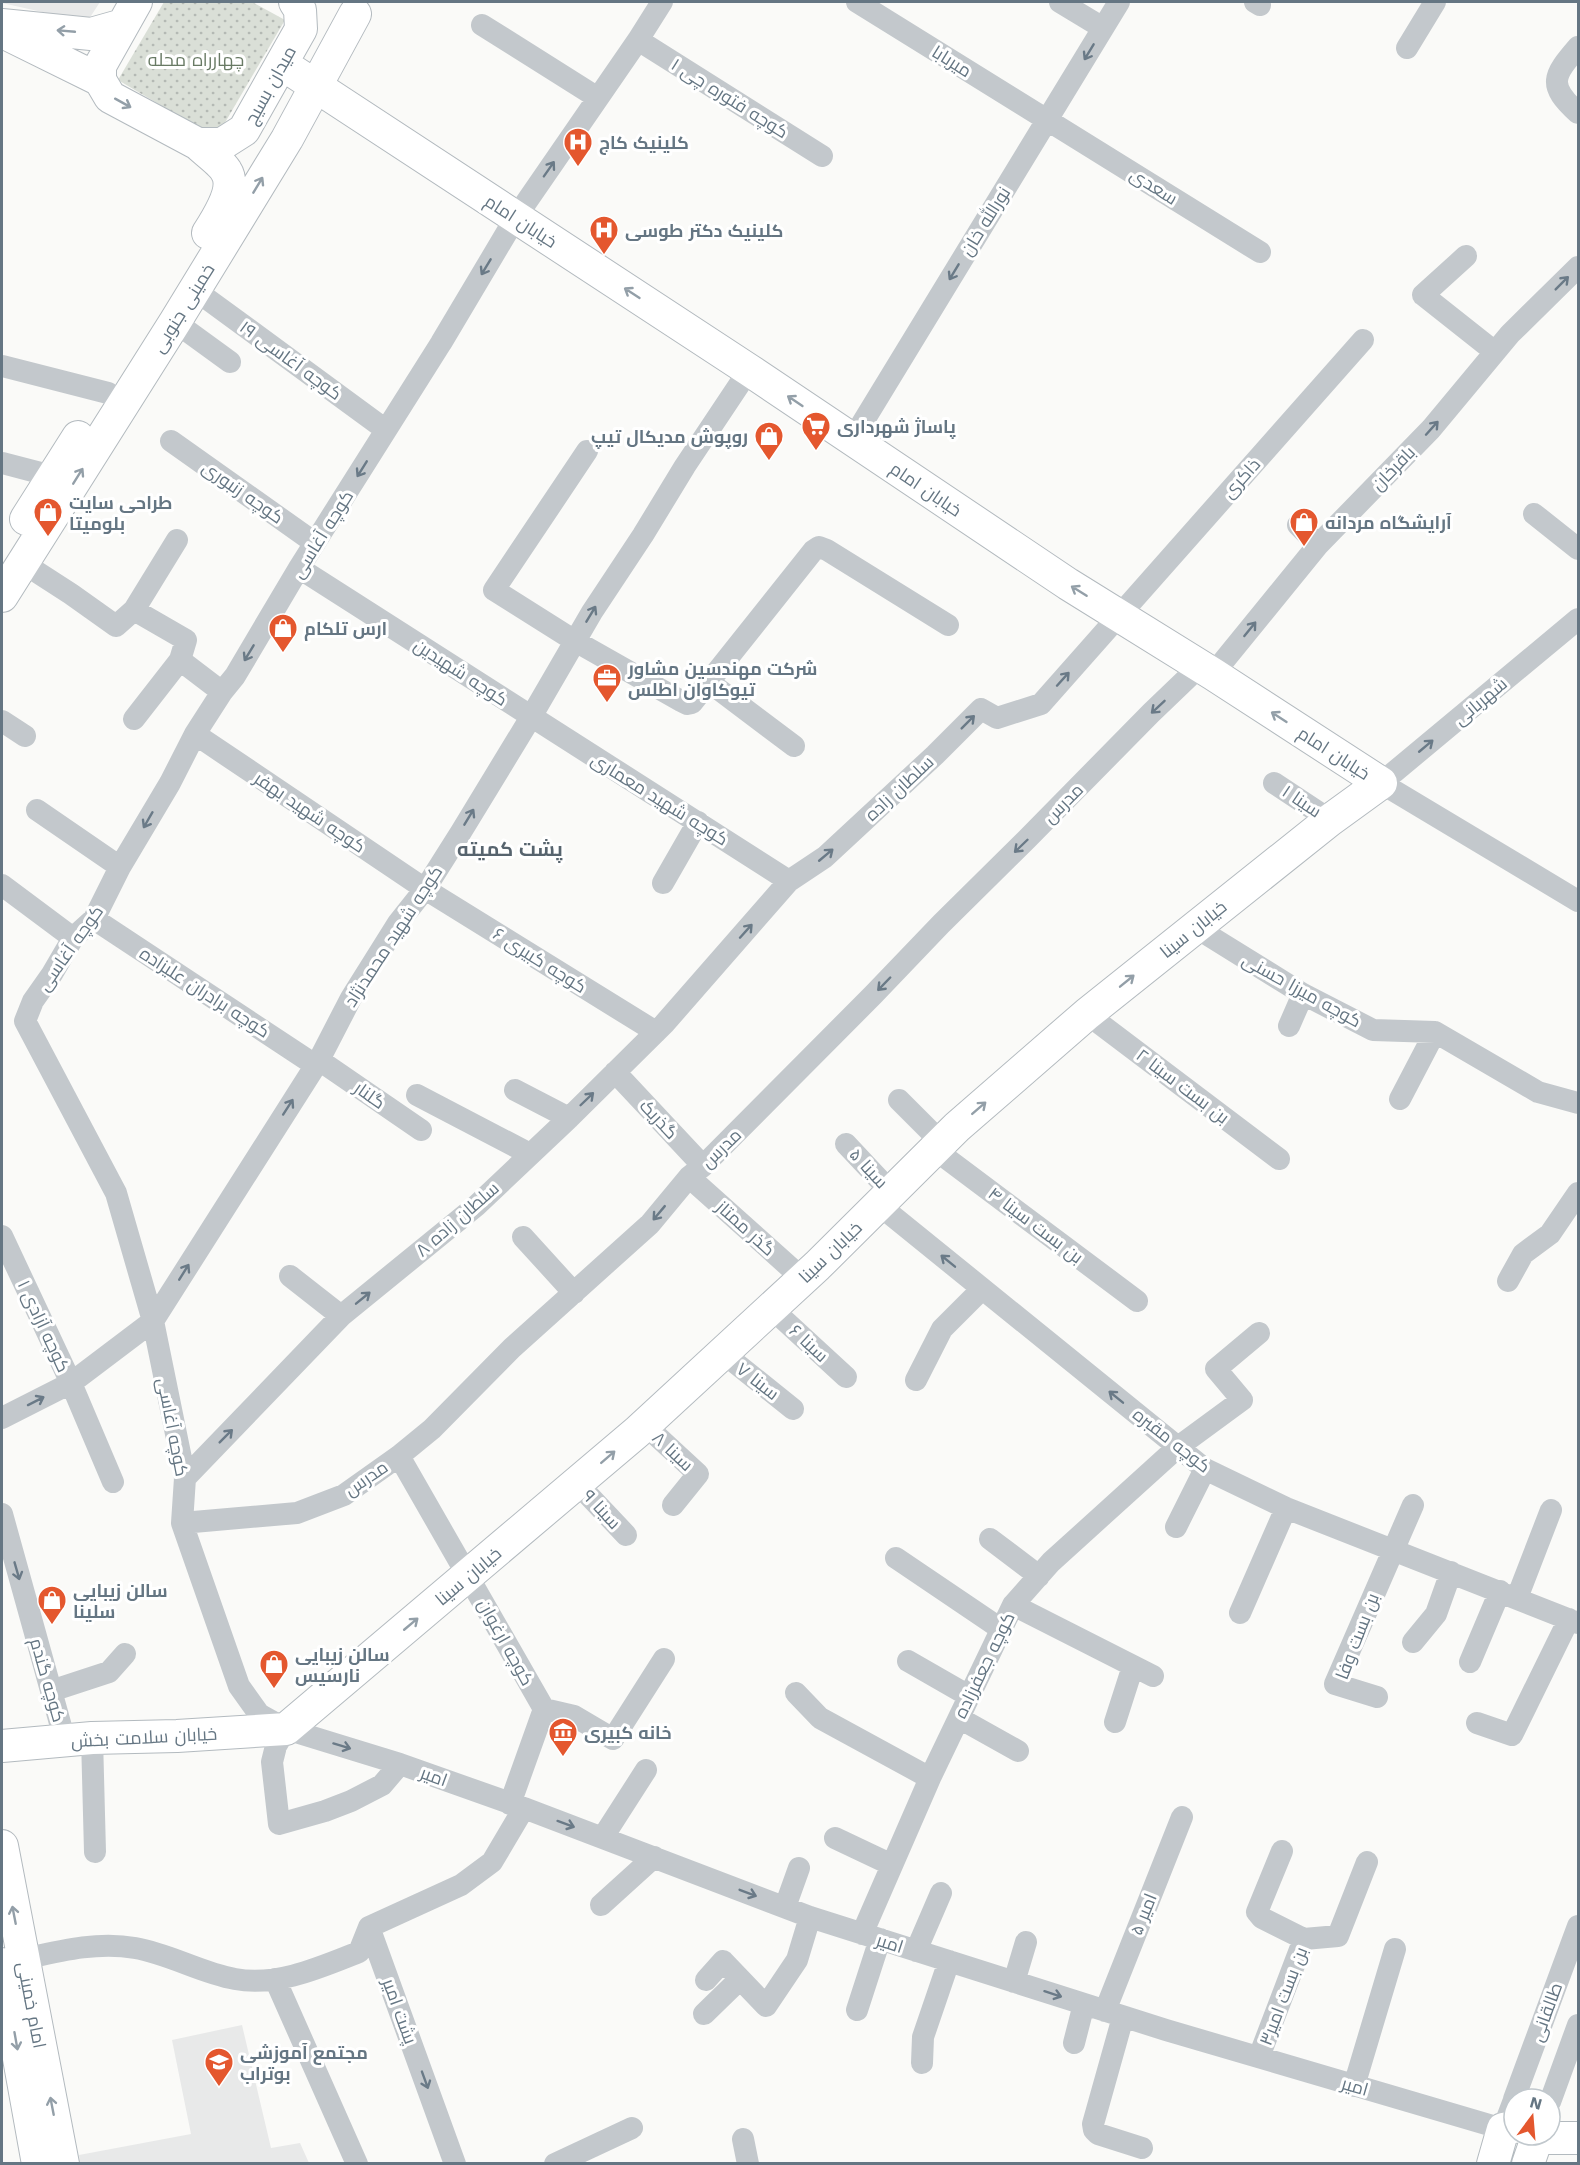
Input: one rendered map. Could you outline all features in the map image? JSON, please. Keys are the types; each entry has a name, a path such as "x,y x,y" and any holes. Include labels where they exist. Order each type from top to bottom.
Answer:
{"main road":[{"path":"298,15 358,8"},
{"name":"خمینی جنوبی","path":"12,562 195,290 287,139 358,8"},
{"path":"2,25 91,34 129,13"},
{"path":"129,13 100,66 100,80 110,97 198,144"},
{"name":"میدان بسیج","path":"198,144 222,144 244,130 282,64 298,15"},
{"path":"2,31 100,80"},
{"name":"خیابان امام","path":"282,64 749,370 1068,584 1207,670 1381,783"},
{"path":"257,108 287,139"},
{"name":"خمینی جنوبی","path":"2,596 12,562 52,476 108,393 220,213 230,185 226,171 198,144"},
{"name":"خیابان سینا","path":"286,1729 645,1425 803,1279 938,1146 1087,1014 1330,820 1381,783"},
{"name":"خیابان سلامت بخش","path":"2,1746 286,1729"},
{"name":"امام خمینی","path":"2,1846 12,1961 38,2163"},
{"name":"امام خمینی","path":"12,1961 63,2163"},
{"path":"1562,2138 1578,2138"},
{"path":"1493,2163 1514,2147"}],"street":[{"name":"کوچه آغاسی","path":"286,1729 260,1714 239,1686 182,1523 185,1478 153,1321 116,1193 26,1021 33,1000 52,974 73,938 94,919 120,867 170,783 195,734 235,676 299,568 516,217 662,2"},
{"name":"میربابا","path":"857,2 1047,120"},
{"path":"1060,2 1103,28"},
{"name":"نورالله خان","path":"852,440 1119,2"},
{"path":"1407,48 1436,2"},
{"path":"482,25 598,98"},
{"name":"کوچه فتوره چی ۱","path":"638,40 822,156"},
{"path":"1578,47 1560,68 1556,85 1563,99 1578,113"},
{"name":"سعدی","path":"1047,120 1260,252"},
{"path":"1466,256 1423,295 1496,352"},
{"name":"باقرخان","path":"1207,670 1318,545 1431,429 1510,334 1578,267"},
{"name":"کوچه آغاسی ۱۹","path":"195,290 386,430"},
{"path":"175,322 230,362"},
{"name":"ذاکری","path":"1041,704 1363,340"},
{"path":"2,366 108,393"},
{"name":"کوچه شهید محمدنژاد","path":"153,1321 317,1063 351,998 398,923 425,889 531,717 592,612 749,370"},
{"name":"کوچه زنبوری","path":"171,441 315,543"},
{"path":"587,450 494,590 576,641 687,704 692,703 813,550 819,547 948,625"},
{"path":"2,464 52,476"},
{"path":"1534,514 1578,549"},
{"path":"1298,525 1318,545"},
{"path":"12,562 70,594 116,626 134,610 177,540"},
{"name":"کوچه شهیدین","path":"299,568 531,717"},
{"path":"134,610 186,640 180,660 134,719"},
{"name":"شهربانی","path":"1381,783 1578,619"},
{"path":"180,660 222,692"},
{"name":"مدرس","path":"182,1523 297,1513 344,1495 399,1456 432,1429 512,1348 650,1224 696,1171 1151,713 1207,670"},
{"path":"709,682 794,746"},
{"name":"سلطان زاده","path":"725,955 789,881 825,857 981,709 997,718 1041,704"},
{"name":"کوچه شهید معماری","path":"531,717 789,881"},
{"path":"2,721 25,735"},
{"name":"کوچه شهید بهفر","path":"195,734 425,889"},
{"name":"سینا ۱","path":"1274,783 1330,820"},
{"name":"خیابان امام","path":"1381,783 1578,901"},
{"path":"37,810 120,867"},
{"path":"663,883 698,822"},
{"path":"2,885 73,938"},
{"name":"کوچه کبیری ۶","path":"425,889 656,1032"},
{"name":"کوچه برادران علیزاده","path":"94,919 317,1063"},
{"name":"کوچه میرزا حسنی","path":"1195,927 1303,994 1373,1030 1435,1032 1538,1092 1578,1103"},
{"name":"سلطان زاده ۸","path":"185,1478 341,1316 476,1206 569,1118 656,1032 725,955"},
{"path":"1289,1026 1303,994"},
{"name":"بن بست سینا ۲","path":"1087,1014 1279,1159"},
{"path":"1400,1099 1435,1032"},
{"name":"گلنار","path":"317,1063 421,1130"},
{"name":"گذریک","path":"615,1072 696,1171"},
{"path":"515,1090 569,1118"},
{"path":"417,1095 530,1154"},
{"name":"بن بست سینا ۴","path":"899,1100 938,1146 1137,1301"},
{"name":"سینا ۵","path":"846,1144 885,1198"},
{"name":"گذر ممتاز","path":"696,1171 803,1279"},
{"path":"1508,1281 1523,1254 1550,1234 1578,1193"},
{"name":"کوچه مقبره","path":"885,1198 982,1289 1205,1469 1286,1508 1574,1621"},
{"name":"کوچه آزادی ۱","path":"2,1236 71,1383 113,1482"},
{"path":"523,1237 574,1293"},
{"path":"290,1276 341,1316"},
{"path":"916,1380 942,1329 982,1289"},
{"name":"سینا ۶","path":"771,1308 846,1377"},
{"path":"2,1419 71,1383 153,1321"},
{"name":"کوچه جعفرزاده","path":"857,2010 871,1936 892,1865 930,1778 1012,1605 1059,1554 1178,1447 1242,1400 1216,1369 1259,1334"},
{"name":"سینا ۷","path":"723,1353 793,1409"},
{"name":"سینا ۸","path":"645,1425 698,1474 673,1505"},
{"name":"کوچه ارغوان","path":"399,1456 544,1709"},
{"path":"1176,1527 1205,1469"},
{"name":"سینا ۹","path":"577,1484 626,1535"},
{"path":"1393,1550 1413,1505"},
{"path":"1240,1612 1286,1508"},
{"path":"1470,1662 1509,1594 1551,1510"},
{"name":"کوچه گندم","path":"2,1514 51,1691 79,1740 95,1852"},
{"path":"990,1539 1038,1576"},
{"name":"بن بست وفا","path":"1377,1697 1335,1684 1393,1550"},
{"path":"896,1558 1001,1629"},
{"path":"1413,1642 1436,1614 1451,1572"},
{"path":"1012,1605 1154,1676"},
{"path":"1477,1723 1512,1735 1574,1621"},
{"path":"51,1691 109,1672 125,1654"},
{"path":"12,1961 66,1950 111,1946 136,1948 237,1980 275,1979 316,1968 358,1952 369,1927 461,1885 492,1862 517,1806 544,1709 574,1716 613,1739 664,1659"},
{"path":"908,1661 969,1696"},
{"path":"1114,1722 1133,1666"},
{"path":"796,1693 820,1718 930,1778"},
{"path":"959,1718 1018,1751"},
{"path":"286,1729 276,1746 272,1762 279,1824 351,1801 382,1785 400,1764"},
{"name":"امیر","path":"286,1729 400,1764 603,1837 810,1917 1104,2010 1502,2131"},
{"path":"603,1837 646,1770"},
{"name":"امیر ۵","path":"1104,2010 1182,1817"},
{"path":"835,1838 892,1865"},
{"path":"1282,1851 1257,1912 1262,1918 1304,1939"},
{"path":"602,1905 654,1857"},
{"name":"بن بست امیر۳","path":"1259,2057 1304,1939 1338,1936 1367,1862"},
{"path":"785,1907 799,1868"},
{"path":"916,1951 941,1893"},
{"path":"705,1980 723,1961 766,2006 797,1960 810,1917"},
{"name":"طالقانی","path":"1519,2087 1578,1926"},
{"name":"پشت امیر","path":"369,1927 455,2163"},
{"path":"1014,1982 1026,1942"},
{"path":"1354,2086 1395,1949"},
{"path":"922,2063 923,2037 949,1961"},
{"path":"275,1979 357,2163"},
{"path":"704,2014 740,1979"},
{"path":"1074,2043 1104,2010"},
{"path":"1104,2010 1094,2124 1098,2134 1142,2148"},
{"name":"طالقانی","path":"1556,2087 1578,2025"},
{"path":"555,2163 632,2128"},
{"path":"743,2139 748,2163"}],"shaded area":[{"path":"2,2 100,2 87,22"},
{"name":"مجتمع آموزشی بوتراب","path":"242,2025 271,2148 300,2143 309,2163 80,2163 79,2155 191,2134 172,2040"}],"green space":[{"name":"چهارراه محله","path":"164,2 252,2 285,20 216,138 118,80"}],"place":[{"name":"کلینیک کاج","path":"578,168"},
{"name":"کلینیک دکتر طوسی","path":"604,256"},
{"name":"پاساژ شهرداری","path":"816,452"},
{"name":"روپوش مدیکال تیپ","path":"769,462"},
{"name":"طراحی سایت بلومیتا","path":"48,538"},
{"name":"آرایشگاه مردانه","path":"1304,548"},
{"name":"ارس تلکام","path":"283,654"},
{"name":"شرکت مهندسین مشاور تیوکاوان اطلس","path":"607,704"},
{"name":"سالن زیبایی سلینا","path":"52,1626"},
{"name":"سالن زیبایی نارسیس","path":"274,1690"},
{"name":"خانه کبیری","path":"563,1758"},
{"name":"مجتمع آموزشی بوتراب","path":"219,2088"}],"district":[{"name":"پشت کمیته","path":"510,849"}]}
